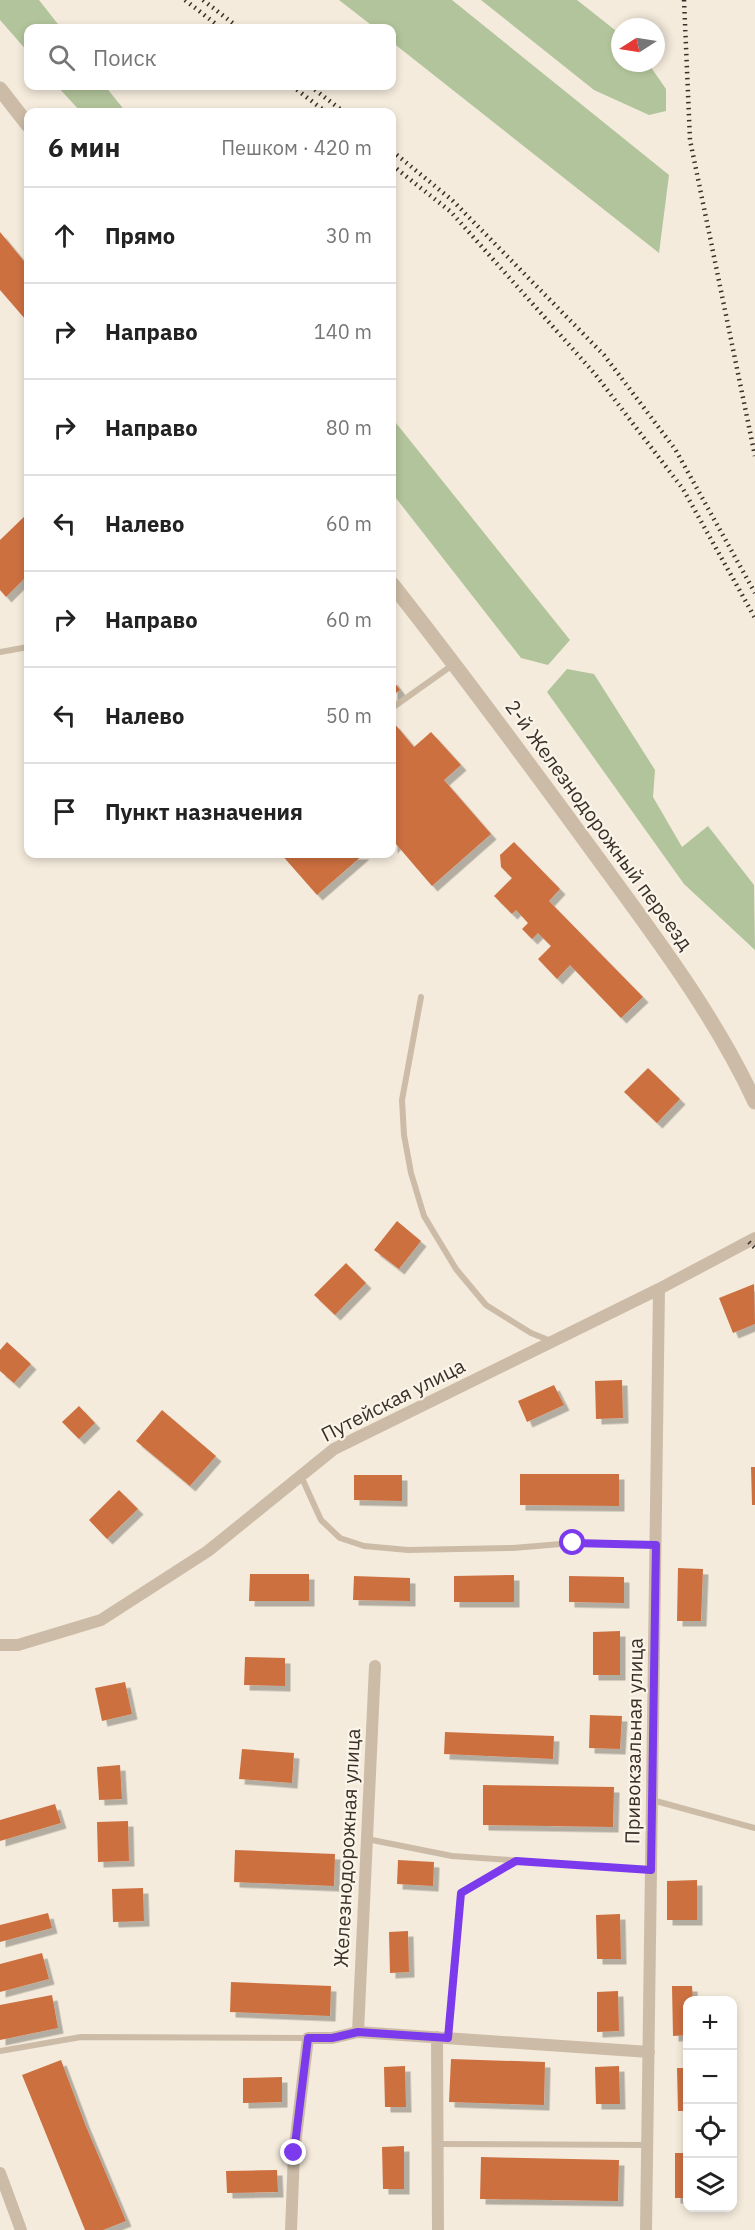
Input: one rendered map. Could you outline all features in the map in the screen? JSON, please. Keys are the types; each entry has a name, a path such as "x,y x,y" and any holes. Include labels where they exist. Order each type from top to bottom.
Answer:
{"street":[{"path":"0,89 24,120"},
{"name":"2-й Железнодорожный переезд","path":"396,589 454,663 661,945 720,1036 755,1102"},
{"name":"Путейская улица","path":"0,1645 18,1645 101,1620 208,1551 334,1449 659,1289 755,1238"},
{"name":"Привокзальная улица","path":"646,2230 659,1289"},
{"name":"Железнодорожная улица","path":"358,2032 375,1666"},
{"path":"291,2230 294,2153 308,2038 332,2038 358,2032 649,2052"},
{"path":"438,2230 442,2037"},
{"path":"0,2173 21,2230"}],"lane":[{"path":"0,652 24,648"},
{"path":"396,705 454,663"},
{"path":"422,997 402,1100 411,1173 424,1216 456,1269 486,1305 531,1333 552,1342"},
{"path":"301,1476 321,1520 340,1538 364,1546 408,1550 513,1548 573,1543 656,1545"},
{"path":"652,1800 755,1828"},
{"path":"367,1839 452,1856 651,1870"},
{"path":"442,2037 461,1893 516,1861"},
{"path":"0,2051 81,2037 308,2038"},
{"path":"438,2144 648,2145"}],"green space":[{"path":"0,0 39,0 58,24 24,24 24,47 0,20"},
{"path":"339,0 452,0 669,175 659,253 396,45 396,24 370,24"},
{"path":"481,0 577,0 611,27 611,72 654,72 666,89 666,111 649,115 594,90"},
{"path":"61,90 108,90 123,108 77,108"},
{"path":"396,423 570,640 548,665 521,658 396,498"},
{"path":"567,669 594,674 655,770 653,797 682,847 708,826 754,885 755,950 684,884 547,692"}],"building":[{"path":"0,232 24,261 24,318 0,290"},
{"path":"24,517 24,579 6,597 0,590 0,540"},
{"path":"396,725 414,747 431,732 461,765 444,780 491,834 432,886 396,844"},
{"path":"514,842 560,889 549,901 643,997 621,1018 570,965 557,979 538,959 551,946 538,933 532,939 522,929 528,923 516,910 512,914 494,896 512,878 501,867 500,855"},
{"path":"285,858 359,858 317,895"},
{"path":"648,1068 680,1099 657,1123 624,1092"},
{"path":"397,1221 421,1241 399,1269 374,1250"},
{"path":"346,1263 366,1283 335,1315 314,1295"},
{"path":"754,1284 755,1324 733,1333 719,1298"},
{"path":"7,1342 31,1364 14,1383 0,1371 0,1350"},
{"path":"622,1380 623,1418 596,1419 595,1381"},
{"path":"554,1385 564,1405 527,1422 518,1401"},
{"path":"79,1406 95,1423 79,1439 62,1422"},
{"path":"162,1410 216,1456 190,1486 136,1441"},
{"path":"751,1467 755,1467 755,1505 752,1505"},
{"path":"520,1474 619,1474 619,1506 520,1505"},
{"path":"354,1475 402,1475 402,1501 354,1500"},
{"path":"119,1490 138,1509 107,1539 89,1520"},
{"path":"678,1568 703,1569 701,1621 677,1621"},
{"path":"250,1574 309,1574 309,1601 249,1601"},
{"path":"514,1575 514,1602 454,1602 454,1576"},
{"path":"354,1576 410,1578 410,1601 353,1600"},
{"path":"569,1576 624,1577 624,1603 569,1602"},
{"path":"620,1631 620,1675 593,1675 593,1632"},
{"path":"245,1657 285,1658 285,1686 244,1685"},
{"path":"125,1682 132,1714 102,1721 95,1688"},
{"path":"590,1715 622,1716 620,1749 589,1748"},
{"path":"445,1732 554,1736 553,1759 444,1754"},
{"path":"242,1749 294,1753 292,1783 239,1779"},
{"path":"120,1765 122,1799 99,1800 97,1767"},
{"path":"483,1785 614,1787 613,1827 483,1825"},
{"path":"55,1804 61,1823 0,1841 0,1820"},
{"path":"128,1821 129,1861 98,1862 97,1822"},
{"path":"235,1850 335,1854 334,1886 234,1882"},
{"path":"398,1860 434,1862 433,1886 397,1884"},
{"path":"697,1880 697,1920 667,1920 667,1881"},
{"path":"143,1888 144,1921 113,1922 112,1889"},
{"path":"48,1913 52,1928 0,1942 0,1925"},
{"path":"620,1914 621,1959 597,1959 596,1915"},
{"path":"408,1931 409,1972 390,1973 389,1932"},
{"path":"42,1953 49,1979 0,1992 0,1964"},
{"path":"231,1982 331,1986 330,2016 230,2012"},
{"path":"672,1986 692,1986 693,1996 683,1996 683,2035 673,2036"},
{"path":"618,1991 619,2031 597,2032 597,1992"},
{"path":"52,1995 58,2028 0,2040 0,2005"},
{"path":"451,2059 545,2062 544,2105 449,2102"},
{"path":"61,2060 126,2221 103,2230 85,2230 22,2075"},
{"path":"405,2066 406,2107 385,2107 384,2067"},
{"path":"619,2066 620,2104 596,2104 595,2067"},
{"path":"677,2068 683,2068 683,2111 678,2111"},
{"path":"282,2077 282,2102 243,2103 243,2078"},
{"path":"404,2146 404,2189 383,2189 382,2147"},
{"path":"675,2153 683,2153 683,2198 675,2198"},
{"path":"481,2157 619,2160 618,2201 480,2199"},
{"path":"277,2170 278,2192 227,2193 226,2171"}],"railway":[{"path":"185,0 216,24"},
{"path":"203,0 234,24"},
{"path":"684,0 690,140 755,456"},
{"path":"297,90 321,108"},
{"path":"315,90 339,108"},
{"path":"396,154 452,200 604,355 675,449 755,593"},
{"path":"396,168 451,212 595,374 683,489 755,618"},
{"path":"749,1242 755,1248"}],"route":[{"path":"294,2153 308,2038 332,2038 358,2032 448,2038 461,1893 516,1861 651,1870 656,1545 573,1543"}]}
